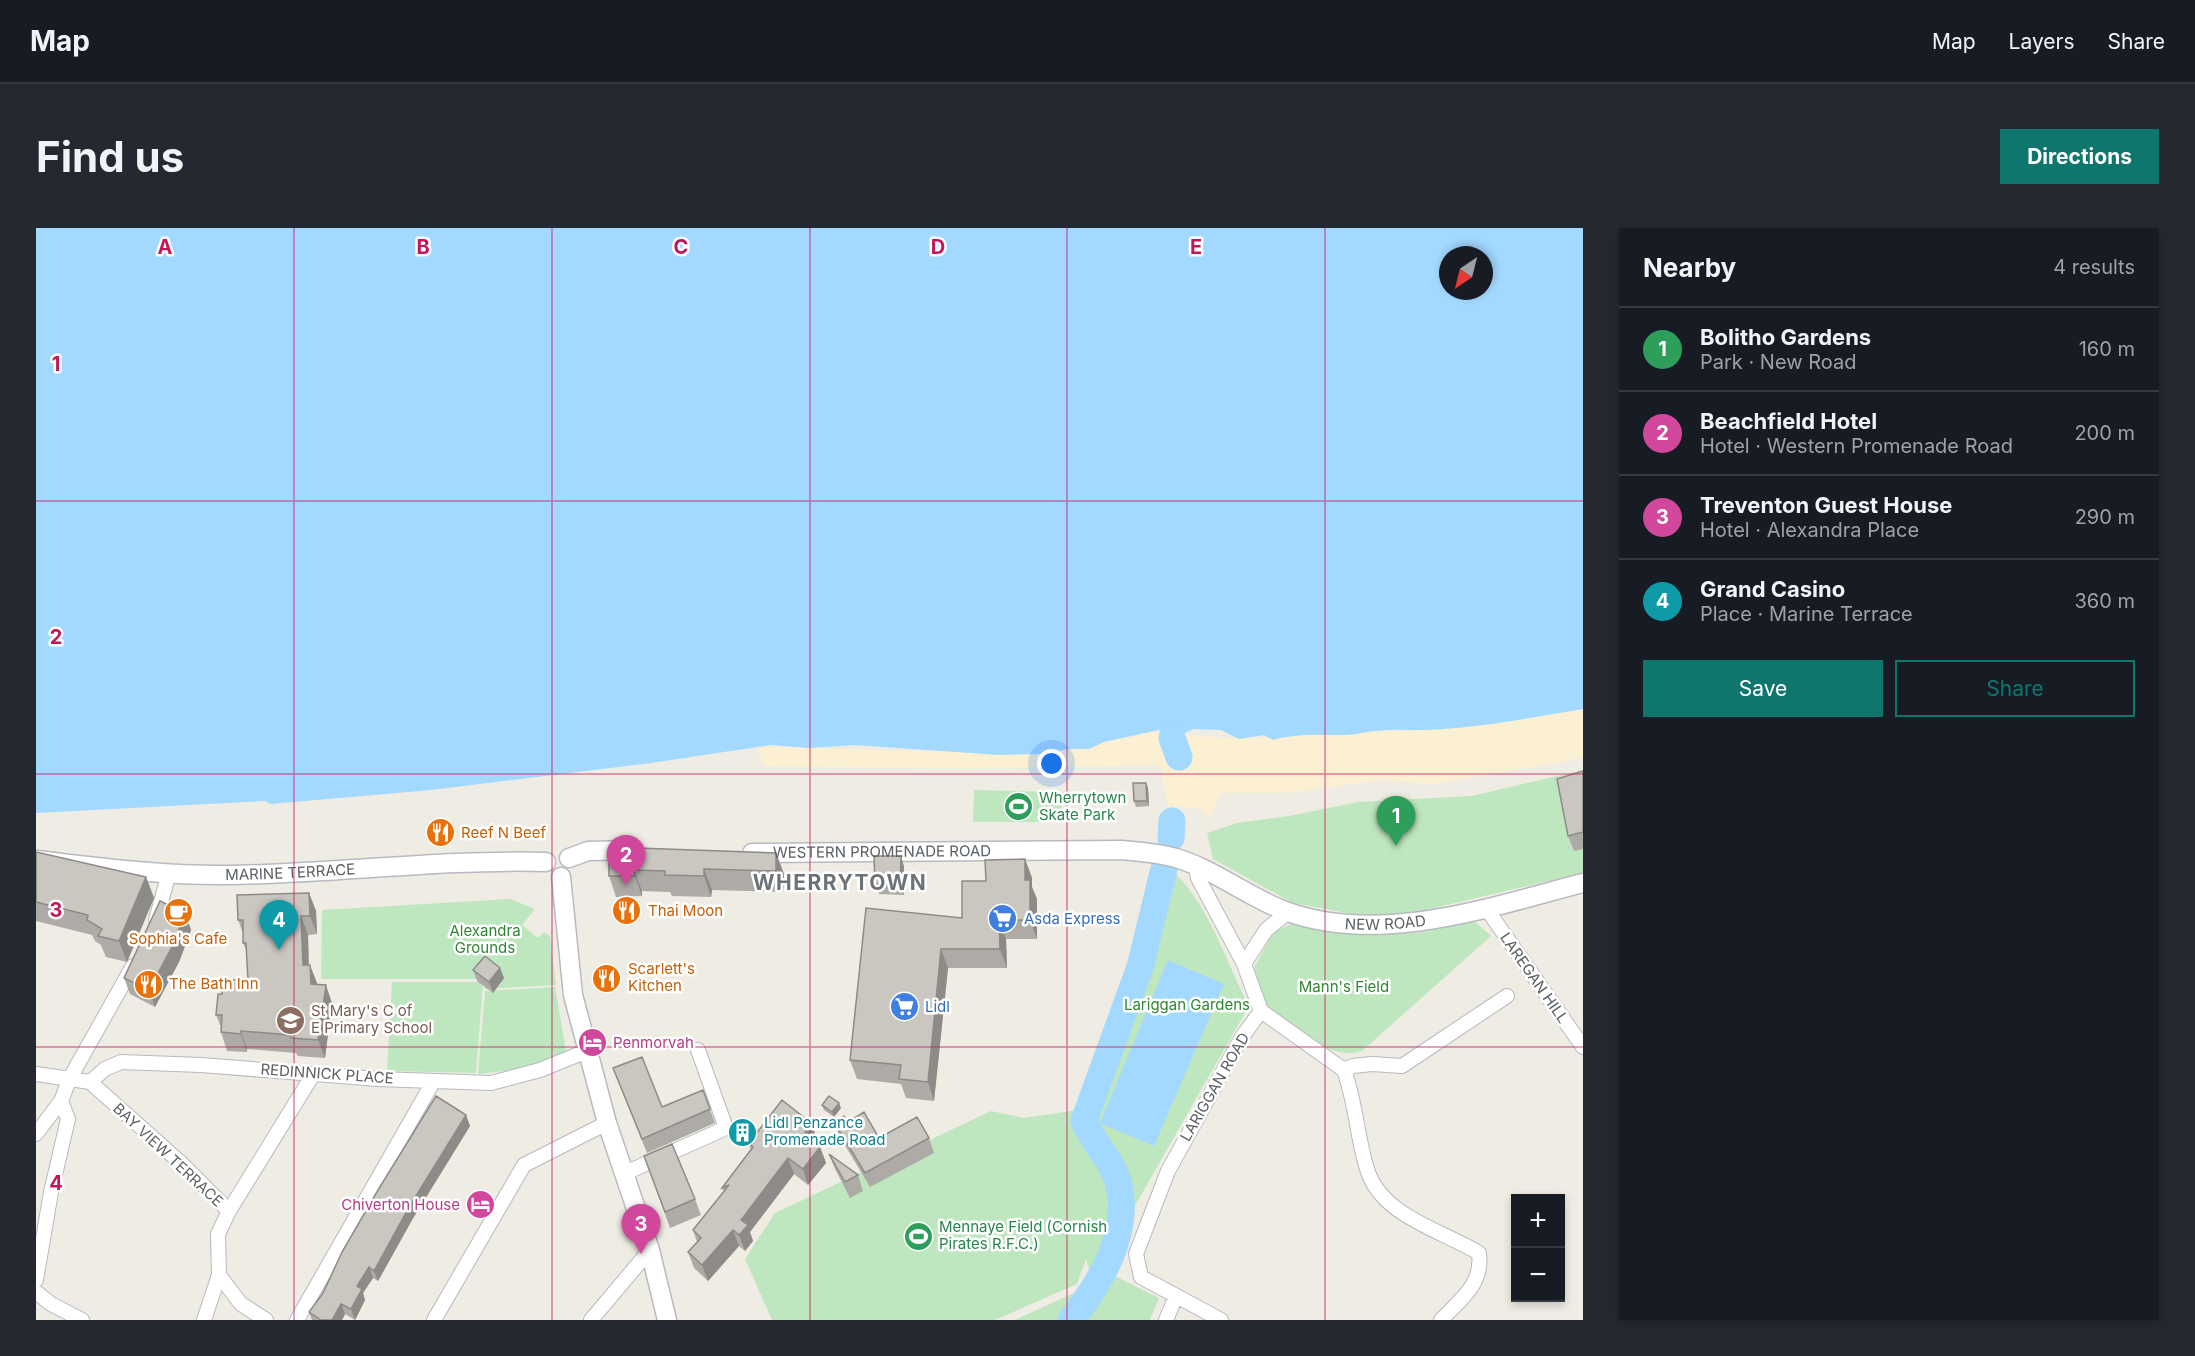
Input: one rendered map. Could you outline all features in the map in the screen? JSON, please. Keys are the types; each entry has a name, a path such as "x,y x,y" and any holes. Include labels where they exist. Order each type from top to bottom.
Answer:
{"street":[{"path":"569,858 588,851 651,850"},
{"name":"WESTERN PROMENADE ROAD","path":"731,852 788,854 1122,850 1178,859 1196,867"},
{"path":"556,853 564,854 569,858 570,870 561,877 549,873 546,862 556,853"},
{"name":"MARINE TERRACE","path":"36,860 169,873 228,875 492,860 546,862"},
{"path":"1196,867 1198,878 1244,964 1261,1011 1323,1052 1344,1070 1352,1096 1367,1171 1380,1194 1413,1220 1479,1252 1481,1270 1470,1289 1441,1320"},
{"name":"NEW ROAD","path":"1196,867 1288,912 1322,920 1366,924 1405,922 1486,909 1583,883"},
{"path":"150,936 166,892 169,873"},
{"path":"561,877 573,995 586,1051 607,1123 650,1250 667,1320"},
{"name":"LAREGAN HILL","path":"1486,909 1583,1047"},
{"path":"1244,964 1266,930 1288,912"},
{"path":"36,1134 61,1101 70,1078 139,956"},
{"path":"1344,1070 1353,1066 1402,1066 1507,996"},
{"name":"LARIGGAN ROAD","path":"1221,1320 1141,1277 1136,1254 1168,1171 1242,1037 1261,1011"},
{"path":"624,1174 726,1128 698,1050"},
{"name":"REDINNICK PLACE","path":"90,1082 105,1068 121,1062 433,1082 491,1083 540,1070 586,1051"},
{"path":"229,1211 314,1073"},
{"path":"36,1074 90,1082"},
{"name":"BAY VIEW TERRACE","path":"90,1082 182,1164 229,1211 218,1234 219,1275 204,1320"},
{"path":"297,1320 433,1082"},
{"path":"36,1280 51,1192 68,1119 61,1101"},
{"path":"434,1320 524,1165 607,1123"},
{"path":"591,1320 650,1250"},
{"path":"219,1275 241,1304 266,1320"},
{"path":"36,1292 51,1304 82,1320"},
{"path":"1166,1320 1176,1296"}],"green space":[{"path":"1583,770 1583,873 1404,915 1358,915 1293,903 1213,859 1207,833 1237,823 1289,816 1358,802 1472,796"},
{"name":"Wherrytown Skate Park","path":"974,790 1061,792 1062,822 973,822"},
{"name":"Lariggan Gardens","path":"1176,874 1198,902 1216,935 1246,1001 1245,1013 1092,1281 1086,1259 1077,1284 995,1320 772,1320 745,1259 775,1213 991,1111 1024,1118 1091,1108 1143,968 1164,895"},
{"name":"Alexandra Grounds","path":"510,899 535,909 522,925 538,938 544,932 550,936 556,985 485,989 483,983 476,1073 387,1071 392,982 483,982 483,979 321,979 322,910"},
{"name":"Mann's Field","path":"1474,921 1491,936 1362,1051 1349,1053 1323,1046 1264,1006 1254,968 1273,933 1295,922 1418,933"},
{"path":"555,987 566,1051 537,1067 478,1074 485,991"},
{"path":"1113,1275 1159,1298 1150,1320 1015,1320"}],"sand":[{"path":"1583,708 1583,758 1433,784 1378,780 1285,793 1221,793 1210,819 1198,808 1168,806 1160,765 973,769 764,766 757,747 1043,754 1148,732 1239,739 1426,730"}],"water":[{"path":"36,228 1583,228 1583,709 1463,727 1379,730 1349,735 1300,735 1273,740 1264,735 1239,739 1221,730 1194,729 1172,738 1159,730 1104,742 1089,749 1066,749 1043,754 999,755 855,745 809,748 771,745 651,763 431,790 270,804 265,801 36,813"},
{"path":"1168,960 1224,984 1154,1146 1100,1123"}],"building":[{"path":"1583,771 1583,832 1568,836 1557,779"},
{"path":"1133,783 1146,783 1147,801 1134,801"},
{"path":"609,847 776,853 776,871 704,869 704,876 665,875 665,871 634,870 635,876 609,876"},
{"path":"36,852 146,877 119,941 98,936 102,929 87,920 88,915 36,902"},
{"path":"874,856 901,856 900,884 875,884"},
{"path":"1025,859 1025,880 1030,880 1030,920 999,920 1000,949 941,949 928,1082 899,1079 901,1065 850,1060 866,908 962,918 962,881 986,881 985,860"},
{"path":"309,893 310,916 301,916 303,965 310,965 311,984 326,985 318,1040 291,1038 291,1035 241,1031 241,1034 221,1032 222,1015 216,1015 218,994 222,994 223,979 248,981 246,943 243,943 243,920 238,920 237,895"},
{"path":"160,901 185,913 173,945 149,990 124,978"},
{"path":"485,956 500,968 489,982 473,970"},
{"path":"642,1057 662,1107 703,1090 710,1109 642,1139 613,1068"},
{"path":"436,1096 466,1115 408,1209 374,1271 369,1267 357,1286 362,1289 351,1309 341,1304 332,1320 321,1320 309,1312 323,1293 342,1252"},
{"path":"829,1096 839,1103 832,1112 822,1105"},
{"path":"782,1100 811,1123 799,1142 807,1137 820,1147 803,1169 788,1158 741,1220 748,1225 739,1235 733,1230 702,1265 688,1252 701,1238 693,1230 729,1185 722,1188 753,1147 749,1143"},
{"path":"864,1112 879,1138 917,1117 929,1138 865,1173 834,1122 844,1116 848,1122"},
{"path":"672,1144 695,1199 665,1212 644,1156"},
{"path":"829,1154 858,1175 845,1182"}],"waterway":[{"path":"1172,738 1179,757"},
{"path":"1171,838 1172,821"},
{"path":"1071,1320 1102,1275 1110,1258 1120,1222 1121,1204 1116,1176 1084,1121 1140,967 1164,869"}],"place":[{"name":"Wherrytown Skate Park","path":"1018,807"},
{"name":"Reef N Beef","path":"440,833"},
{"name":"Bolitho Gardens","path":"1396,846"},
{"name":"Beachfield Hotel","path":"626,885"},
{"name":"Thai Moon","path":"627,911"},
{"name":"Sophia's Cafe","path":"178,912"},
{"name":"Asda Express","path":"1003,919"},
{"name":"Grand Casino","path":"279,950"},
{"name":"Scarlett's Kitchen","path":"607,978"},
{"name":"The Bath Inn","path":"148,984"},
{"name":"Lidl","path":"904,1007"},
{"name":"St Mary's C of E Primary School","path":"290,1020"},
{"name":"Penmorvah","path":"592,1043"},
{"name":"Lidl Penzance Promenade Road","path":"743,1132"},
{"name":"Chiverton House","path":"481,1205"},
{"name":"Mennaye Field (Cornish Pirates R.F.C.)","path":"918,1236"},
{"name":"Treventon Guest House","path":"641,1254"}],"district":[{"name":"WHERRYTOWN","path":"840,883"}]}
